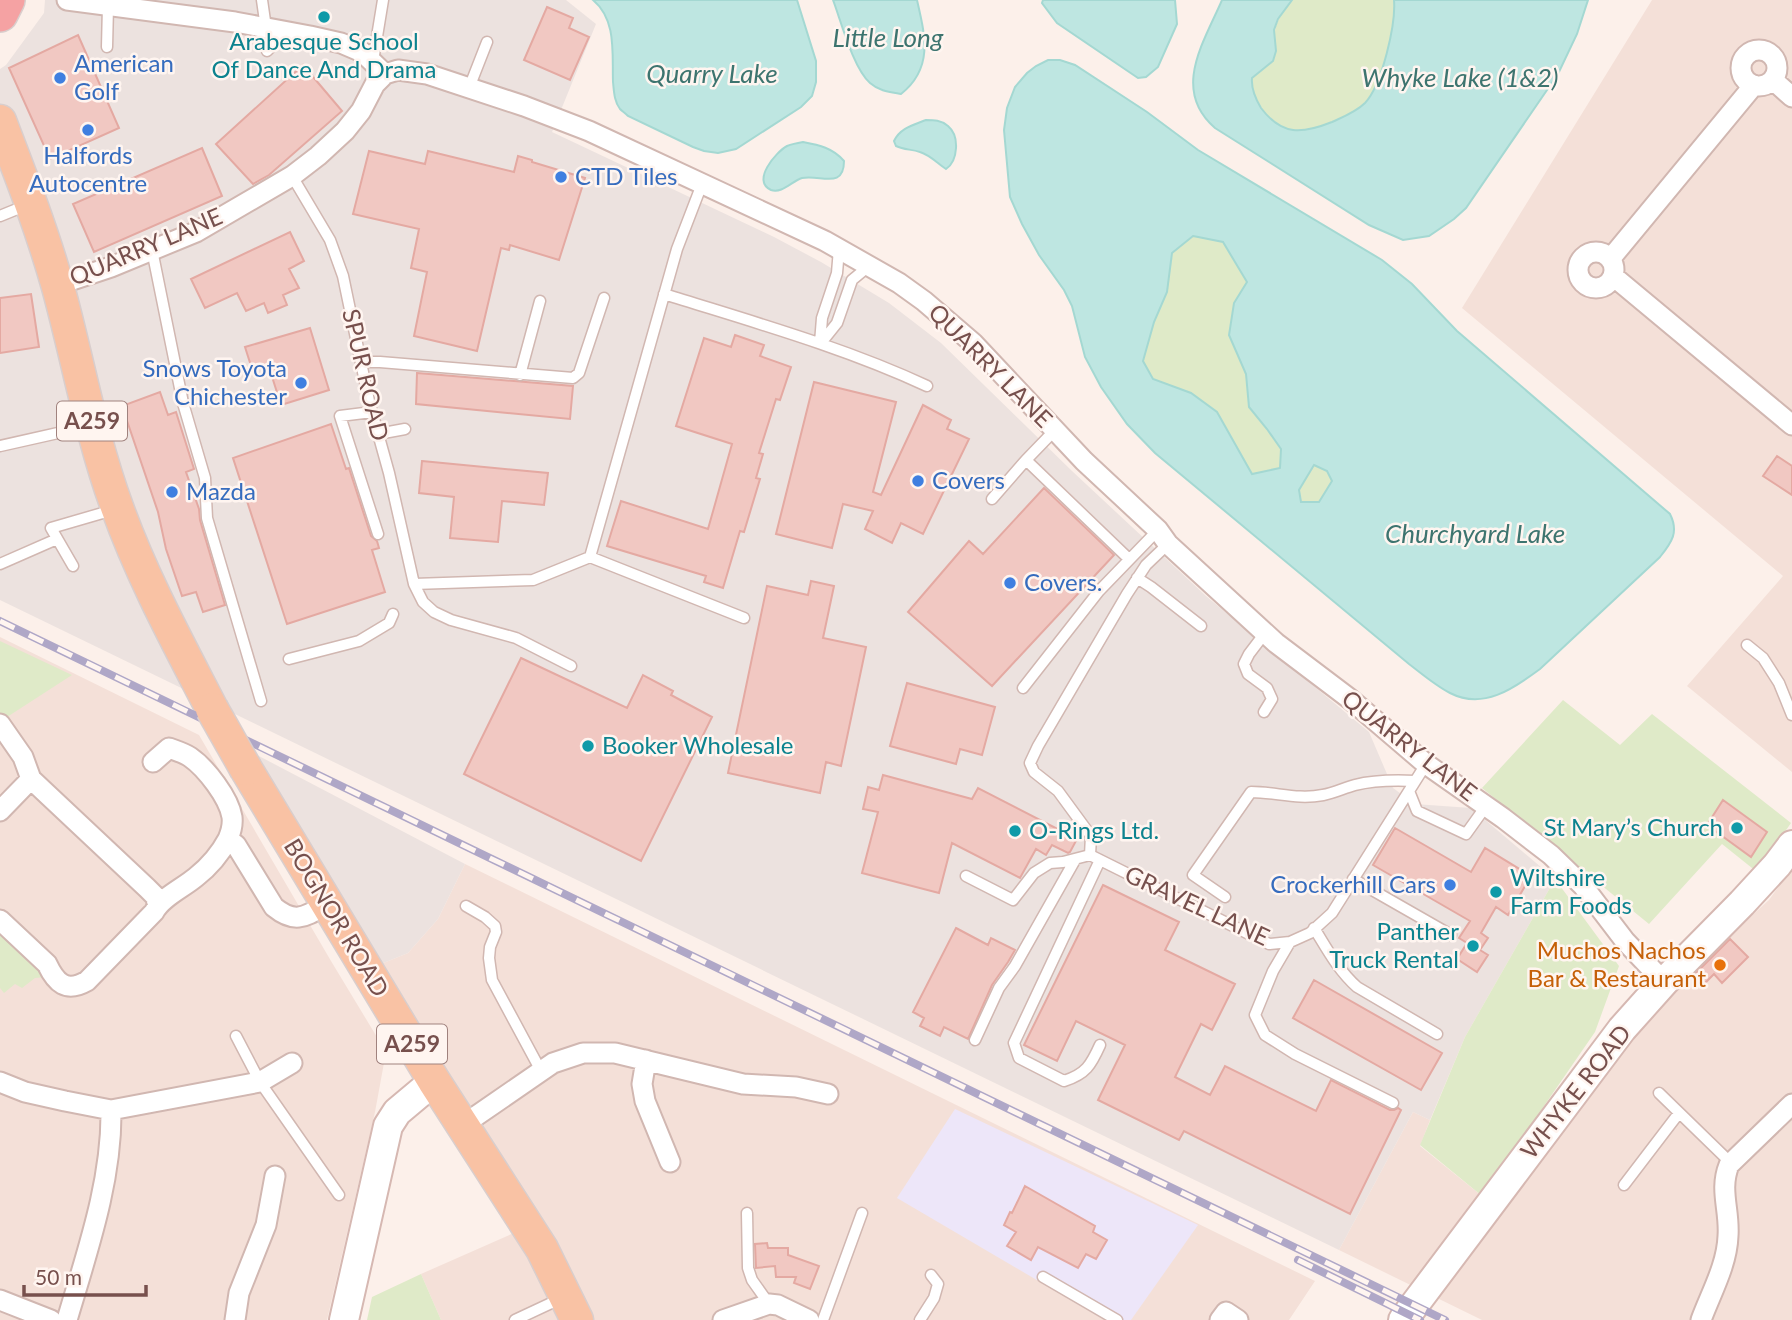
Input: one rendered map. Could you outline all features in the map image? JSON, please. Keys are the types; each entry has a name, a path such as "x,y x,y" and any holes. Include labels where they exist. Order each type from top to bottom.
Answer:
{"highway":[{"path":"0,14 7,0"}],"main road":[{"name":"A259","path":"0,121 57,285 117,509"},
{"name":"BOGNOR ROAD","path":"117,509 160,610 246,769 434,1081 541,1250 571,1308"},
{"name":"WHYKE ROAD","path":"1403,1320 1622,1030 1664,982 1787,862"},
{"path":"344,1320 388,1126 397,1112 434,1081"}],"street":[{"path":"67,0 118,4 341,43 362,52 379,68"},
{"name":"QUARRY LANE","path":"57,285 111,267 196,232 292,176 345,131 361,111 375,84 379,68 427,74 590,131 839,249 899,283 924,301 973,343 1084,461 1163,537 1265,633 1350,699 1421,773 1486,806 1551,855 1583,886 1625,941 1664,982"},
{"path":"1792,97 1763,83 1612,267 1792,425"},
{"path":"0,724 23,757 31,779 147,888 158,905"},
{"path":"0,920 47,964 59,983 73,986 87,981 158,905 209,866 229,839 233,824 230,810 218,788 192,758 170,748 153,762"},
{"path":"0,811 31,779"},
{"path":"229,839 236,845 274,907 281,912 296,918 327,904"},
{"path":"463,1125 553,1063 583,1053 615,1053 743,1084 796,1087 828,1094"},
{"path":"646,1060 642,1084 645,1101 670,1163"},
{"path":"0,1082 25,1092 111,1110 260,1082 292,1063"},
{"path":"1701,1320 1726,1254 1729,1234 1724,1178 1731,1163 1792,1104"},
{"path":"67,1320 103,1186 111,1140 111,1110"},
{"path":"235,1320 239,1293 266,1225 275,1176"},
{"path":"0,1300 51,1320"},
{"path":"723,1320 769,1304 778,1305 809,1320"},
{"path":"1220,1320 1226,1312 1238,1320"}],"lane":[{"path":"261,0 266,28"},
{"path":"379,68 383,0"},
{"path":"107,47 118,4"},
{"path":"267,51 286,32"},
{"path":"469,88 486,42"},
{"name":"SPUR ROAD","path":"292,176 330,240 343,276 360,362 414,583"},
{"path":"590,557 677,249 702,184"},
{"path":"0,216 31,204"},
{"path":"820,343 822,318 837,274 839,249"},
{"path":"152,250 183,404 205,478 206,518 261,701"},
{"path":"820,343 837,323 852,280 869,265"},
{"path":"664,294 820,343 892,369 927,386"},
{"path":"360,362 573,378 579,373 604,298"},
{"path":"520,375 540,301"},
{"path":"372,412 340,416 377,534"},
{"path":"0,446 93,425"},
{"path":"378,434 405,429"},
{"path":"992,499 1055,430"},
{"path":"1026,460 1129,559"},
{"path":"73,566 51,528 117,509"},
{"path":"1023,688 1099,591 1129,559 1163,537"},
{"path":"1100,1045 1092,1062 1079,1076 1064,1081 1019,1058 1014,1043 1095,858 1091,836 1058,791 1034,772 1030,763 1126,594 1163,537"},
{"path":"0,564 57,539"},
{"path":"571,666 516,638 450,621 422,602 414,583 533,580 590,557 744,618"},
{"path":"1137,578 1201,626"},
{"path":"289,659 359,640 388,623 393,614"},
{"path":"1264,712 1272,699 1267,688 1248,674 1244,664 1265,633"},
{"path":"1747,645 1763,658 1779,683 1792,715"},
{"path":"1225,897 1193,875 1251,792 1292,797 1322,795 1356,785 1421,773"},
{"name":"GRAVEL LANE","path":"1095,858 1269,944 1290,942 1310,933 1332,913 1421,773"},
{"path":"1409,791 1417,811 1466,834 1486,806"},
{"path":"966,876 1013,900 1034,873 1050,863 1095,858"},
{"path":"975,1040 999,988 1015,967 1076,860"},
{"path":"1353,879 1451,935"},
{"path":"466,906 495,926 489,958 492,980 541,1071"},
{"path":"1314,928 1335,963 1357,987 1437,1034"},
{"path":"1290,942 1273,971 1255,1015 1265,1035 1295,1054 1393,1103"},
{"path":"236,1035 260,1082 339,1195"},
{"path":"1659,1093 1731,1163"},
{"path":"1623,1185 1679,1113"},
{"path":"747,1213 748,1268 752,1280 769,1304"},
{"path":"823,1320 862,1213"},
{"path":"920,1320 934,1298 938,1284 931,1275"},
{"path":"1043,1277 1117,1320"},
{"path":"515,1320 571,1308"}],"shaded area":[{"path":"45,0 566,0 596,24 552,132 774,237 889,303 941,343 1072,471 1206,596 1369,732 1393,788 1415,804 1471,808 1555,879 1465,1037 1430,1120 1413,1112 1339,1250 0,600 0,69 6,65 44,13"},
{"path":"1652,0 1792,0 1792,772 1687,686 1783,576 1462,308"},
{"path":"0,637 199,735 386,1052 375,1112 327,1320 0,1320"},
{"path":"257,755 465,864 438,919 408,953 376,966"},
{"path":"465,864 1315,1281 1289,1320 441,1320 421,1274 541,1221 376,966 408,953 438,919"},
{"path":"1792,868 1792,1320 1482,1320 1339,1250 1413,1112 1430,1120 1420,1146 1503,1213 1634,1032 1728,937 1769,900"},
{"path":"955,1109 1198,1225 1131,1320 1105,1320 897,1198"}],"green space":[{"path":"1292,0 1394,0 1387,54 1377,82 1365,103 1333,122 1299,130 1279,126 1271,120 1256,99 1251,83 1252,76 1266,67 1276,51 1274,36 1277,24"},
{"path":"1193,236 1223,242 1247,282 1234,303 1229,335 1246,374 1249,407 1281,449 1280,468 1252,474 1217,412 1191,393 1153,379 1143,361 1154,322 1167,292 1172,253"},
{"path":"1314,465 1327,471 1332,481 1319,502 1301,502 1299,490"},
{"path":"0,641 72,675 0,719"},
{"path":"1563,700 1620,745 1652,714 1791,823 1757,872 1722,844 1649,924 1482,788"},
{"path":"1555,879 1619,966 1595,1032 1482,1196 1420,1145 1465,1037"},
{"path":"0,927 47,977 35,978 22,988 15,984 4,993 0,988"},
{"path":"421,1274 441,1320 367,1320 372,1297"}],"water":[{"name":"Quarry Lake","path":"593,0 797,0 816,61 816,82 812,96 801,107 736,149 718,153 693,147 628,116 620,109 614,92 610,27 601,8"},
{"name":"Little Long","path":"833,0 917,0 923,26 923,62 919,73 901,94 877,88 864,76 853,56"},
{"path":"1043,0 1175,0 1177,24 1158,67 1146,77 1138,78 1057,23 1042,3"},
{"name":"Whyke Lake (1&2)","path":"1222,0 1292,0 1278,19 1274,30 1276,51 1273,61 1252,78 1252,86 1261,108 1269,117 1285,128 1302,130 1332,122 1365,103 1377,83 1387,54 1394,0 1588,0 1577,34 1558,74 1466,208 1429,236 1403,240 1369,225 1215,128 1202,113 1195,98 1195,66"},
{"name":"Churchyard Lake","path":"1048,60 1060,60 1075,65 1147,112 1198,150 1382,260 1412,284 1457,331 1670,514 1674,532 1664,552 1540,669 1508,690 1486,698 1462,698 1424,676 1155,453 1127,424 1101,387 1085,357 1072,306 1039,255 1010,197 1004,130 1007,108 1015,87 1036,66","holes":["1193,236 1223,242 1247,282 1234,303 1229,335 1246,374 1249,407 1281,449 1280,468 1252,474 1217,412 1191,393 1153,379 1143,361 1154,322 1167,292 1172,253","1314,465 1327,471 1332,481 1319,502 1301,502 1299,490"]},
{"path":"926,120 943,123 952,130 956,142 955,155 946,169 924,153 896,146 894,141 900,133 907,127"},
{"path":"803,142 825,148 840,157 844,161 840,175 830,179 802,178 775,191 765,186 764,174 777,154 787,146"}],"building":[{"path":"547,7 573,18 569,28 589,37 570,80 524,60"},
{"path":"78,35 119,128 50,159 9,68"},
{"path":"303,65 342,111 269,175 253,184 216,144"},
{"path":"202,148 222,196 94,252 73,204"},
{"path":"369,151 425,164 428,151 514,172 518,156 585,178 559,260 510,245 509,250 501,248 477,351 414,336 427,272 411,268 419,229 353,214"},
{"path":"290,232 304,261 289,269 299,288 283,295 287,305 268,313 264,303 246,311 237,293 205,308 191,279"},
{"path":"31,294 39,347 0,353 0,298"},
{"path":"310,328 329,390 281,405 268,364 252,369 245,347"},
{"path":"735,335 764,345 760,356 791,367 780,400 776,399 759,453 763,454 756,478 760,479 744,532 740,531 723,588 704,582 706,576 607,546 621,501 708,529 732,444 676,426 704,338 731,347"},
{"path":"417,373 573,386 570,419 416,404"},
{"path":"814,382 896,402 873,492 881,495 923,405 951,420 947,429 969,439 923,534 901,523 892,543 865,529 873,511 843,504 832,548 776,534"},
{"name":"Mazda","path":"160,392 168,415 176,412 194,469 186,472 225,605 203,612 196,592 182,596 166,549 158,512 122,406"},
{"path":"331,424 346,469 349,468 371,536 377,541 379,548 372,550 385,592 287,624 233,458"},
{"path":"1777,456 1792,466 1792,495 1763,476"},
{"path":"422,461 548,473 544,505 502,501 498,542 450,538 454,497 419,493"},
{"name":"Covers.","path":"1044,488 1114,555 992,686 908,612 969,541 983,554"},
{"path":"811,581 834,586 823,638 866,647 841,766 826,762 820,793 728,773 767,586 808,595"},
{"name":"Booker Wholesale","path":"521,658 627,708 643,675 673,691 671,695 712,717 641,861 464,774"},
{"path":"907,683 995,707 982,755 960,749 956,764 890,746"},
{"path":"883,775 972,799 978,788 1077,839 1068,853 1052,845 1046,855 1036,849 1020,878 952,843 939,893 862,873 878,812 863,809 868,787 879,790"},
{"name":"St Mary’s Church","path":"1723,800 1767,832 1751,857 1707,825"},
{"path":"1395,828 1471,872 1485,848 1531,876 1508,915 1496,907 1481,933 1488,938 1480,950 1488,955 1477,972 1457,959 1467,943 1459,938 1470,921 1373,865"},
{"path":"1103,885 1179,922 1165,950 1235,984 1212,1030 1201,1024 1175,1077 1210,1095 1225,1066 1316,1111 1331,1080 1390,1110 1401,1110 1350,1214 1184,1131 1179,1140 1098,1100 1125,1045 1076,1021 1057,1061 1024,1045"},
{"path":"956,928 988,945 991,938 1015,950 992,985 968,1039 944,1027 940,1036 920,1026 924,1018 913,1012"},
{"name":"Muchos Nachos Bar & Restaurant","path":"1730,939 1748,957 1722,983 1714,974 1704,984 1694,975"},
{"path":"1314,980 1442,1053 1421,1090 1293,1018"},
{"path":"1025,1186 1095,1226 1093,1232 1107,1240 1096,1259 1086,1254 1078,1268 1038,1247 1031,1260 1007,1246 1016,1232 1004,1225"},
{"path":"767,1243 768,1248 788,1248 788,1255 819,1266 810,1289 794,1283 796,1277 776,1277 775,1266 756,1268 755,1244"}],"railway":[{"path":"0,621 1445,1320"},
{"path":"1298,1260 1420,1320"}],"place":[{"name":"Arabesque School Of Dance And Drama","path":"324,17"},
{"name":"American Golf","path":"60,78"},
{"name":"Halfords Autocentre","path":"88,130"},
{"name":"CTD Tiles","path":"561,177"},
{"name":"Snows Toyota Chichester","path":"301,383"},
{"name":"Covers","path":"918,481"},
{"name":"Mazda","path":"172,492"},
{"name":"Covers.","path":"1010,583"},
{"name":"Booker Wholesale","path":"588,746"},
{"name":"St Mary’s Church","path":"1737,828"},
{"name":"O-Rings Ltd.","path":"1015,831"},
{"name":"Crockerhill Cars","path":"1450,885"},
{"name":"Wiltshire Farm Foods","path":"1496,892"},
{"name":"Panther Truck Rental","path":"1473,946"},
{"name":"Muchos Nachos Bar & Restaurant","path":"1720,965"}]}
